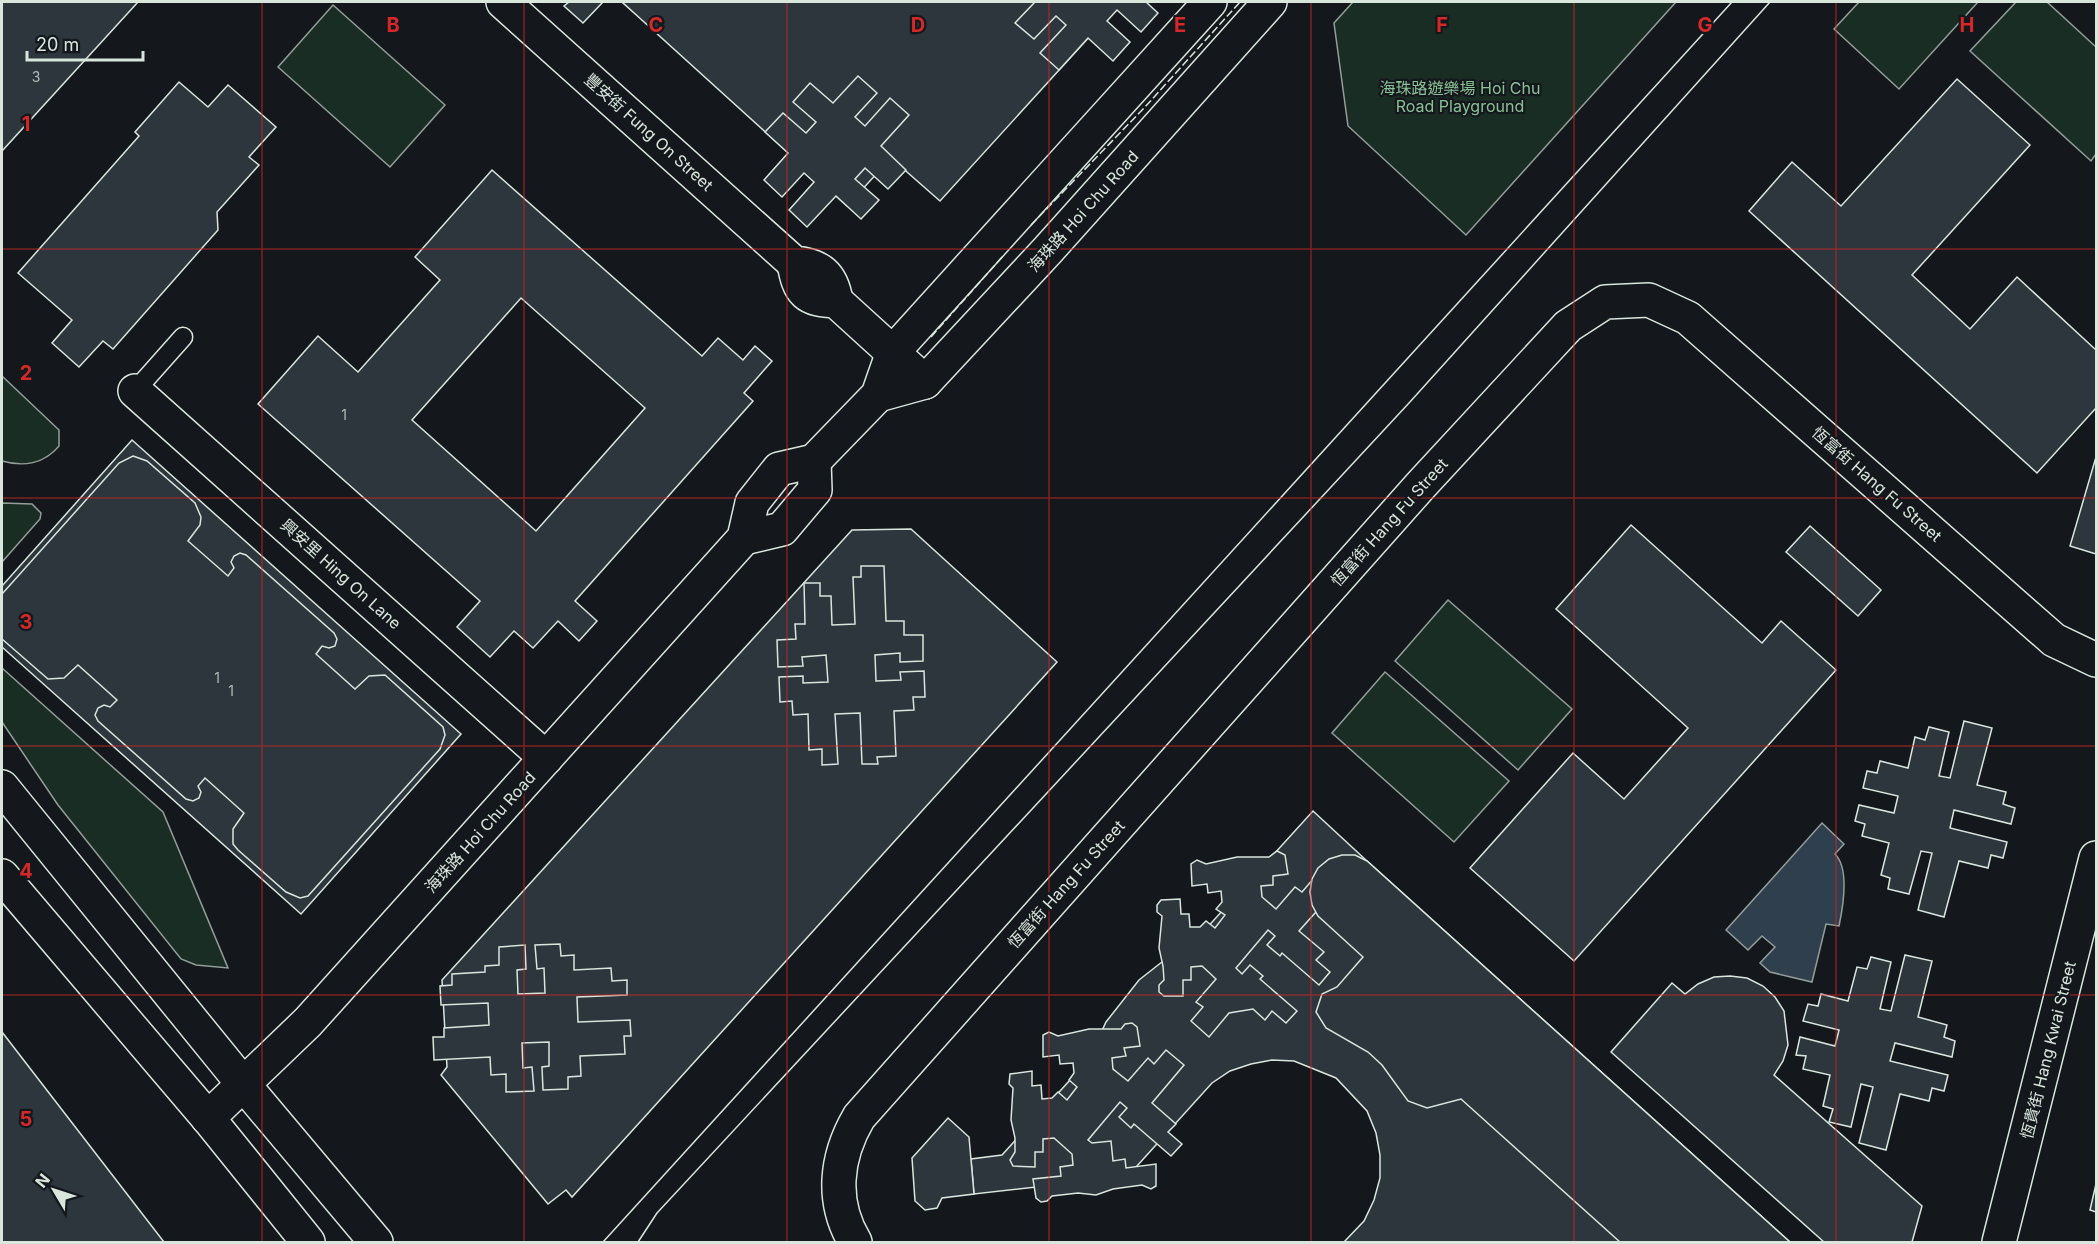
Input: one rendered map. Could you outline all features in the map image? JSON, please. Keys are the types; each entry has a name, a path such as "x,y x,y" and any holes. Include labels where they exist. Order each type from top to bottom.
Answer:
{"street":[{"name":"豐安街 Fung On Street","path":"503,2 794,263 812,264 834,284 836,301 925,382"},
{"name":"海珠路 Hoi Chu Road","path":"208,1118 308,1022 744,538 782,529 815,490 814,461 878,395 893,352 1210,2"},
{"name":"海珠路 Hoi Chu Road","path":"925,382 1047,251 1270,2"},
{"name":"恆富街 Hang Fu Street","path":"855,1242 844,1220 839,1202 839,1166 849,1133 870,1104 1421,485 1568,326 1605,302 1649,300 1688,318 2054,640 2097,660"},
{"path":"878,395 925,382"},
{"name":"興安里 Hing On Lane","path":"135,391 546,758"},
{"path":"2,787 244,1085 376,1242"},
{"name":"恆貴街 Hang Kwai Street","path":"1999,1242 2097,858"},
{"path":"2,876 208,1118 308,1242"}],"lane":[{"path":"135,391 183,337"}],"green space":[{"name":"海珠路遊樂場 Hoi Chu Road Playground","path":"1353,2 1676,2 1466,235 1348,126 1334,23"},
{"path":"1859,2 1978,2 1899,89 1834,29"},
{"path":"2016,2 2047,2 2096,47 2096,154 2091,161 1970,51"},
{"path":"333,5 445,105 390,167 278,67"},
{"path":"2,376 59,430 59,446 47,457 25,464 2,461"},
{"path":"2,503 32,504 41,513 40,519 2,562"},
{"path":"1448,600 1572,709 1518,770 1395,661"},
{"path":"2,668 163,812 228,968 196,965 181,959 58,805 2,722"},
{"path":"1385,672 1509,781 1454,842 1332,733"}],"water":[{"path":"1822,823 1844,844 1835,854 1843,869 1844,888 1839,926 1826,924 1812,982 1770,972 1760,963 1775,947 1762,936 1748,950 1726,930"}],"building":[{"path":"2,2 138,2 2,151"},
{"path":"569,2 603,2 583,23 564,6"},
{"path":"622,2 649,2 637,15"},
{"path":"622,2 1121,2 940,201 891,158 847,206"},
{"path":"1035,2 1146,2 1158,13 1141,32 1117,10 1107,21 1130,42 1113,61 1088,38 1059,70 1040,53 1066,25 1056,16 1034,39 1015,23"},
{"path":"858,76 877,93 855,117 865,126 890,98 909,115 881,146 906,170 888,189 865,168 855,179 879,200 861,219 836,196 807,227 789,210 814,182 804,173 782,197 764,180 788,153 765,132 783,113 806,133 816,122 793,102 810,83 833,103"},
{"path":"1957,79 2030,145 1912,275 1970,329 2017,277 2096,350 2096,408 2037,473 1749,211 1792,162 1841,206"},
{"path":"179,82 208,107 228,85 276,127 249,157 259,165 217,212 218,230 113,349 103,341 79,367 52,343 72,320 18,273 139,136 135,132"},
{"path":"492,170 702,356 718,338 743,360 755,346 772,361 744,393 753,401 575,601 597,621 579,641 558,621 533,648 514,631 490,657 457,627 480,601 258,404 318,336 358,372 440,280 415,257","holes":["521,298 645,408 536,531 412,420"]},
{"path":"132,440 461,734 301,914 2,647 2,586"},
{"path":"133,456 147,461 195,503 201,517 200,525 188,541 228,576 234,568 231,562 234,556 240,553 246,555 334,633 337,639 335,646 329,648 322,646 316,654 355,689 369,676 385,675 443,727 445,735 440,749 308,896 300,898 286,892 238,850 233,844 233,829 244,813 205,778 198,786 201,792 199,798 193,801 186,799 98,721 95,715 98,708 104,705 110,707 117,700 78,665 64,678 48,679 2,639 2,594 119,463"},
{"path":"2096,457 2096,554 2070,546"},
{"path":"1631,525 1762,643 1781,621 1836,670 1574,961 1470,868 1573,753 1624,799 1688,728 1556,609"},
{"path":"1810,526 1881,590 1858,616 1786,552"},
{"path":"911,529 1057,662 572,1197 566,1190 548,1204 441,1075 447,1067 442,980 852,530"},
{"path":"861,566 884,566 886,621 904,621 904,635 923,635 923,661 900,662 900,653 875,655 876,681 901,680 900,672 924,671 925,697 913,697 914,710 894,711 896,756 877,757 878,764 862,764 860,713 835,714 838,764 822,765 822,749 809,750 808,714 793,715 792,701 780,702 779,677 803,676 803,683 828,682 826,655 802,657 803,666 778,667 777,640 796,639 795,624 805,624 804,583 820,583 820,596 831,596 832,625 855,624 853,577 861,577"},
{"path":"1964,721 1992,728 1977,785 2006,792 2003,804 2015,808 2011,824 1954,810 1950,828 2007,842 2003,858 1991,855 1988,868 1959,861 1944,917 1918,910 1932,853 1921,851 1909,894 1888,889 1890,878 1881,875 1889,843 1862,836 1865,824 1855,821 1859,805 1894,813 1898,796 1863,788 1867,771 1877,773 1880,761 1908,768 1915,737 1925,740 1929,727 1949,732 1939,776 1950,778"},
{"path":"1313,811 1790,1242 1344,1242 1364,1221 1374,1200 1380,1178 1380,1155 1376,1133 1367,1111 1336,1078 1294,1061 1272,1060 1251,1064 1230,1071 1212,1083 1127,1177 974,1194 971,1159 1002,1155 1089,1059 1106,1022 1139,980 1167,958 1194,942"},
{"path":"1277,851 1285,855 1288,874 1273,876 1273,885 1261,886 1262,897 1276,909 1295,887 1302,892 1314,878 1332,894 1299,931 1324,952 1316,960 1330,972 1319,985 1282,953 1280,956 1267,945 1275,936 1268,930 1236,968 1242,974 1250,965 1263,976 1260,979 1297,1011 1286,1023 1272,1011 1265,1020 1253,1009 1229,1013 1209,1037 1191,1021 1203,1007 1196,1002 1216,979 1202,966 1191,967 1191,980 1183,980 1183,996 1164,996 1159,992 1159,985 1164,980 1159,948 1162,916 1157,912 1157,905 1161,900 1180,899 1181,914 1189,914 1190,927 1200,927 1206,921 1215,928 1225,915 1216,909 1222,902 1221,891 1208,893 1207,884 1192,886 1191,864 1197,860 1206,864 1237,857 1269,857"},
{"path":"1342,855 1355,855 1367,861 1790,1242 1620,1242 1461,1099 1427,1108 1408,1101 1382,1065 1368,1052 1326,1028 1316,1012 1322,994 1337,987 1363,957 1318,916 1312,905 1310,892 1312,879 1318,868 1329,859"},
{"path":"560,944 561,956 574,955 574,970 611,968 612,981 627,980 627,995 577,997 578,1022 630,1020 631,1036 624,1036 625,1054 580,1056 581,1076 568,1077 568,1089 543,1090 542,1067 549,1066 549,1042 522,1043 523,1068 532,1067 534,1091 506,1092 506,1074 491,1075 490,1057 434,1060 433,1037 444,1037 444,1028 489,1025 488,1003 441,1005 440,986 452,985 452,974 485,972 485,966 499,965 499,947 525,945 526,969 517,970 518,994 545,993 544,968 537,969 535,945"},
{"path":"1905,955 1932,961 1918,1017 1947,1025 1944,1037 1955,1041 1952,1057 1895,1043 1890,1061 1948,1075 1944,1091 1932,1088 1929,1101 1900,1094 1886,1150 1859,1143 1873,1087 1861,1084 1851,1127 1829,1122 1833,1109 1823,1106 1830,1075 1803,1069 1806,1056 1796,1055 1800,1037 1835,1046 1839,1030 1803,1021 1808,1004 1818,1006 1821,994 1848,1001 1857,967 1867,969 1871,957 1891,962 1880,1009 1891,1011"},
{"path":"1714,977 1747,978 1763,986 1775,997 1784,1011 1788,1045 1783,1061 1774,1075 1922,1206 1912,1242 1824,1242 1611,1052 1672,983 1685,994 1698,984"},
{"path":"1132,1023 1137,1027 1140,1046 1124,1048 1126,1056 1112,1058 1113,1069 1128,1081 1148,1058 1154,1064 1166,1050 1184,1065 1152,1103 1176,1124 1168,1132 1182,1144 1171,1156 1134,1124 1131,1128 1119,1117 1127,1108 1120,1102 1088,1140 1092,1143 1111,1141 1113,1161 1125,1159 1126,1168 1156,1164 1156,1186 1151,1189 1142,1185 1113,1189 1096,1195 1078,1193 1052,1196 1047,1201 1041,1202 1036,1198 1033,1179 1061,1176 1060,1167 1073,1165 1072,1154 1054,1138 1043,1139 1043,1152 1035,1152 1035,1167 1013,1166 1010,1160 1015,1152 1015,1138 1011,1120 1013,1088 1009,1084 1010,1074 1032,1071 1032,1086 1041,1085 1042,1099 1052,1098 1058,1092 1067,1100 1077,1087 1069,1080 1074,1073 1073,1063 1060,1064 1059,1055 1043,1057 1043,1035 1049,1032 1058,1036 1089,1029 1121,1029 1125,1024"},
{"path":"2,1032 164,1242 2,1242"},
{"path":"948,1118 969,1137 974,1194 942,1198 937,1208 925,1210 915,1201 912,1158"},
{"path":"2096,1184 2096,1212 2090,1210"}],"tram line":[{"path":"603,1242 1732,2"},
{"path":"638,1242 657,1213 1409,403 1770,2"}],"fence":[{"path":"1031,225 1145,107 1240,2"},
{"path":"931,337 1003,256"}]}
